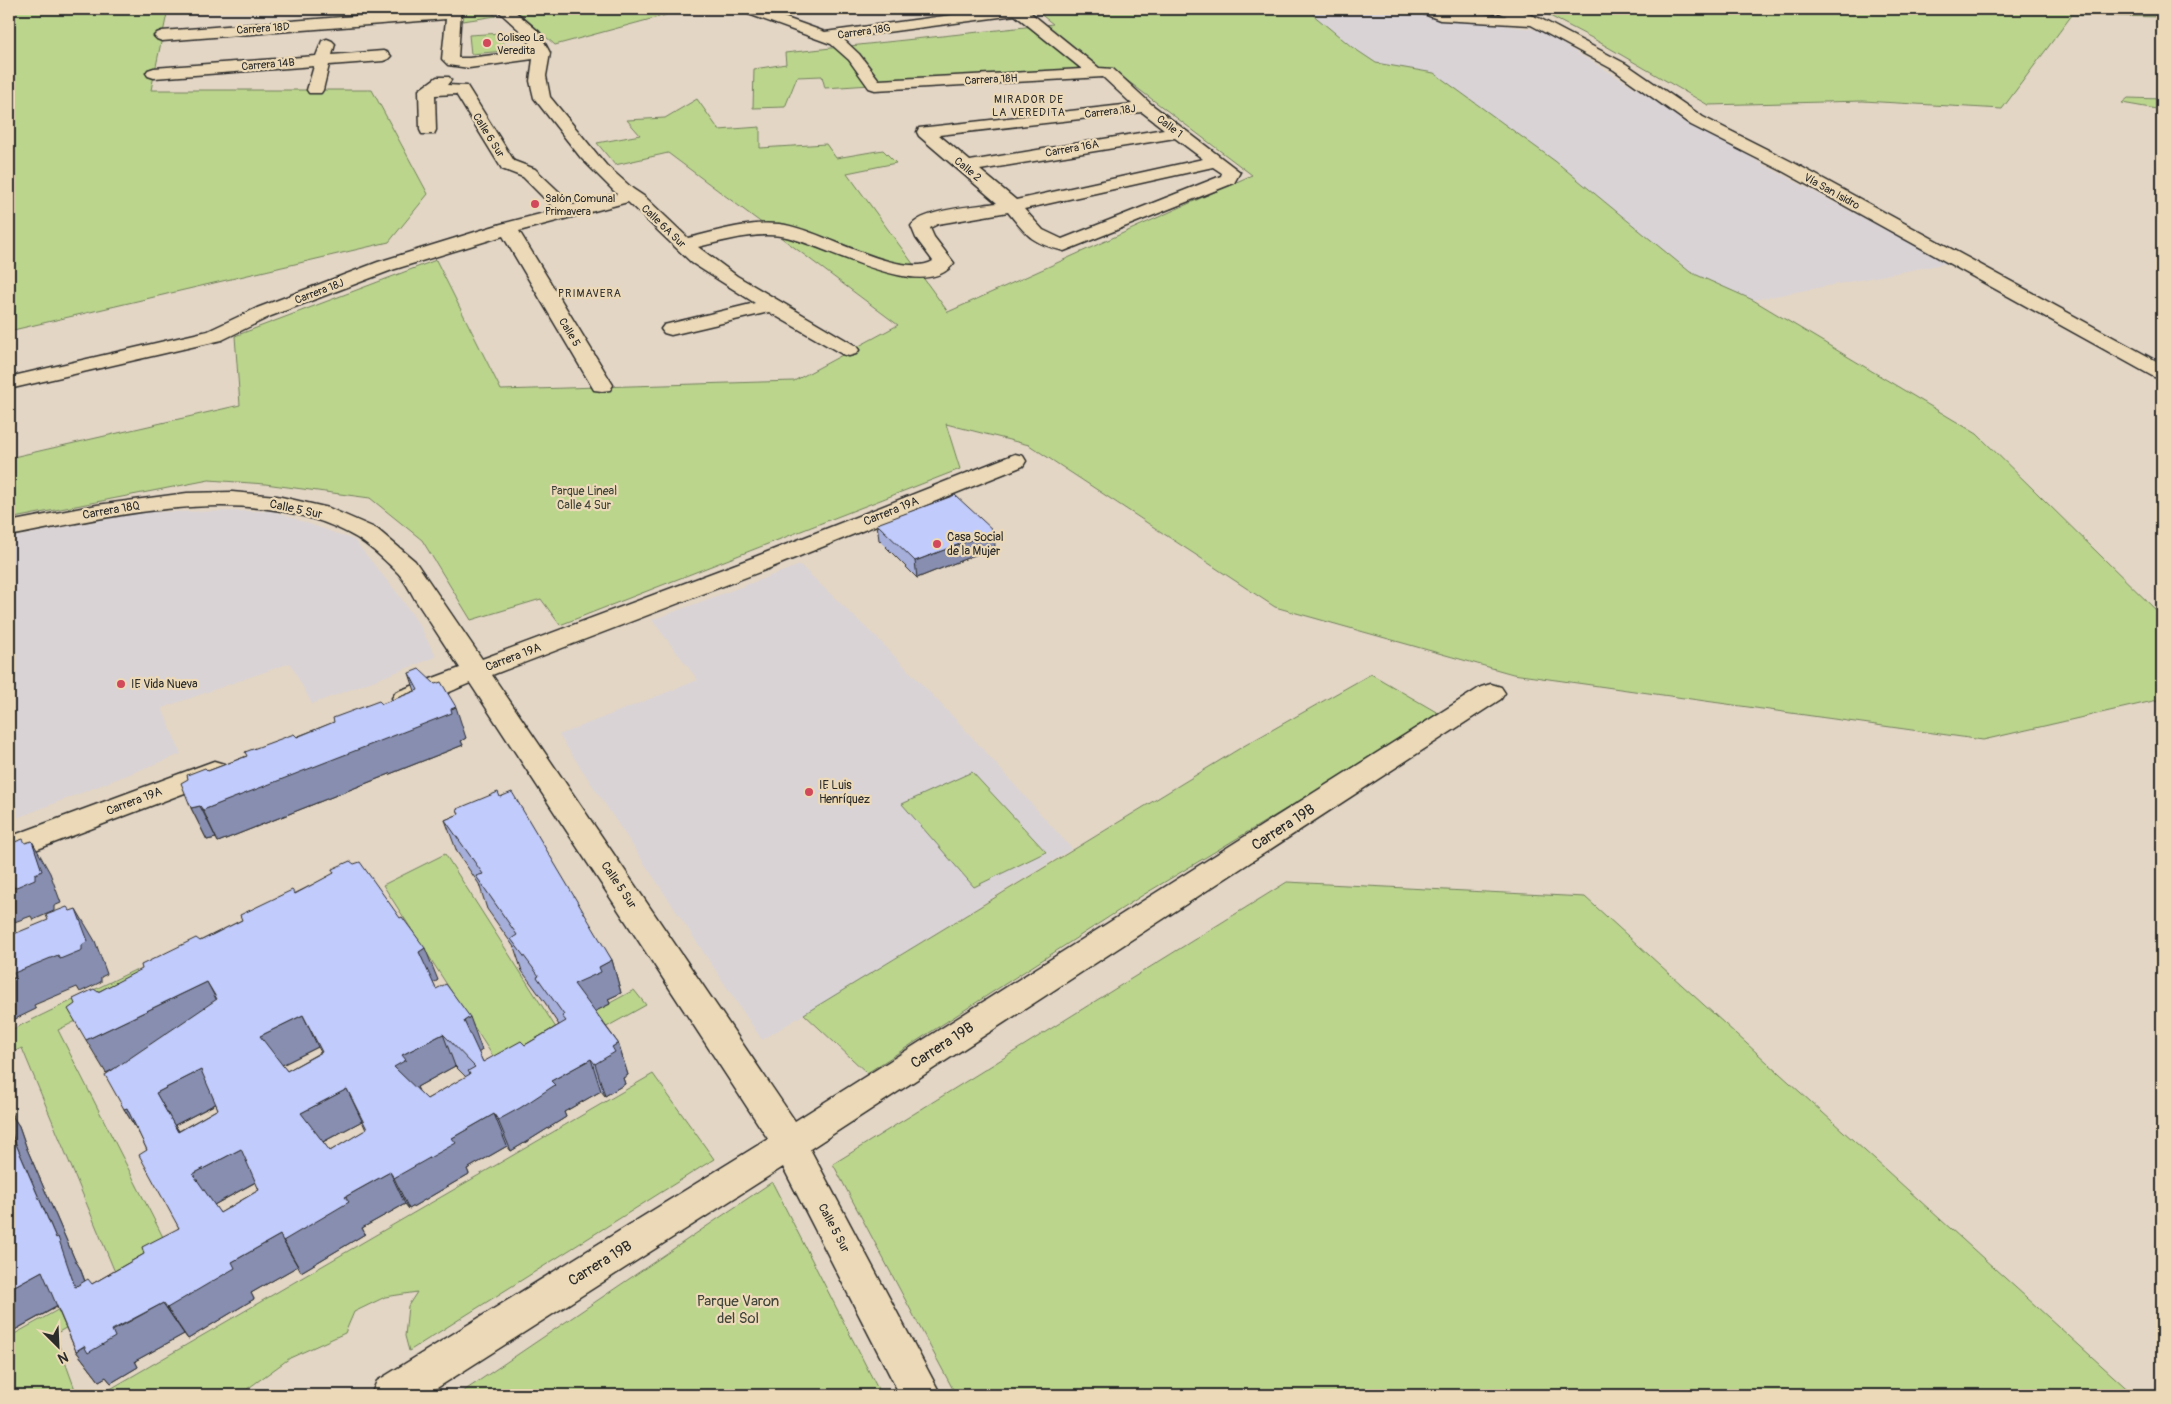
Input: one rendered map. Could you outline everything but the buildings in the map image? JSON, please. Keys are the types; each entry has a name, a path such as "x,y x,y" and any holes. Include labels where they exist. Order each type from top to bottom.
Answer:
{"street":[{"path":"453,62 469,63 542,53 534,36 503,9"},
{"path":"748,9 827,36"},
{"path":"763,14 793,9"},
{"path":"1424,9 1440,16 1536,22"},
{"name":"Vía San Isidro","path":"1503,9 1536,22 1620,67 1697,121 1790,168 2162,372"},
{"name":"Carrera 18G","path":"827,36 1018,10"},
{"name":"Calle 1","path":"1018,10 1231,172 1228,179"},
{"path":"428,130 426,90 449,76 453,62 450,59 453,11"},
{"name":"Carrera 18D","path":"162,36 334,16 453,11"},
{"path":"315,90 334,16"},
{"name":"Carrera 18H","path":"827,36 836,41 854,57 875,85 1101,73"},
{"name":"Calle 6A Sur","path":"542,53 537,69 538,88 542,98 587,153 629,196 639,201 699,259 730,280 849,350"},
{"name":"Carrera 14B","path":"154,74 383,56"},
{"name":"Calle 6 Sur","path":"426,90 461,89 508,165 529,173 569,212"},
{"name":"Carrera 18J","path":"926,132 1145,107"},
{"name":"Calle 2","path":"926,132 1012,206 1036,234 1048,241 1064,245 1228,179"},
{"name":"Carrera 16A","path":"966,167 1178,132"},
{"path":"683,244 752,230 782,230 885,266 919,273 937,270 944,264 925,238 920,226 933,219 1012,206 1216,161"},
{"name":"Carrera 18J","path":"9,384 215,336 264,312 385,266 508,228 629,196"},
{"name":"Calle 5","path":"508,228 602,385"},
{"path":"671,329 772,305"},
{"name":"Carrera 19A","path":"382,707 762,563 1015,460"},
{"name":"Calle 5 Sur","path":"214,499 278,503 324,514 363,532 406,566 769,1110 789,1144 921,1395"},
{"name":"Carrera 18Q","path":"9,529 136,505 214,499"},
{"name":"Carrera 19B","path":"391,1395 789,1144 1491,693"},
{"name":"Carrera 19A","path":"9,849 242,760"}],"shaded area":[{"path":"1306,9 1418,9 1438,17 1539,30 1764,165 1948,263 1753,300 1690,272 1555,161 1434,73 1376,63 1352,47"},
{"name":"IE Vida Nueva","path":"273,511 354,540 398,594 420,626 436,657 312,704 290,663 162,708 181,754 9,821 9,538 143,512"},
{"name":"IE Luis Henríquez","path":"800,565 881,642 961,725 1072,849 762,1040 559,735 698,680 652,620"}],"green space":[{"path":"9,9 168,9 151,90 372,90 428,194 389,242 9,331"},
{"path":"465,9 486,9 496,16 463,21"},
{"path":"515,9 688,9 555,45"},
{"name":"Parque Lineal Calle 4 Sur","path":"1034,9 1306,9 1352,47 1376,63 1434,73 1555,161 1690,272 1753,300 1977,434 2162,616 2162,699 1983,740 1513,674 1275,607 1029,445 946,424 960,469 560,625 541,599 471,620 422,540 370,498 265,484 209,480 9,519 9,458 240,405 235,336 436,260 501,390 794,381 898,325 668,153 615,165 597,143 640,135 627,120 665,118 697,99 719,130 760,127 760,148 826,144 836,158 883,150 896,163 847,173 948,312 1252,175 1112,69 825,88 822,76 797,77 785,107 753,108 754,69 786,64 785,53 1053,24"},
{"path":"1530,9 2162,9 2162,17 2072,15 2002,109 1863,101 1708,105 1592,38 1548,15"},
{"name":"Coliseo La Veredita","path":"503,33 504,51 471,54 469,35"},
{"path":"2128,98 2162,99 2162,110 2122,103"},
{"path":"1371,674 1438,713 1329,783 1143,895 867,1073 804,1014 1242,747"},
{"path":"972,772 1046,852 974,887 902,804"},
{"path":"445,854 558,1031 634,990 646,1005 55,1334 77,1395 9,1395 9,1337 117,1277 22,1048 9,1054 9,1031 135,970 144,987 58,1030 167,1245 498,1064 383,885"},
{"path":"1287,882 1585,897 2134,1395 956,1395 833,1164"},
{"path":"653,1074 714,1159 409,1351 405,1336 408,1306 417,1292 385,1297 354,1312 345,1333 290,1358 239,1395 100,1395"},
{"name":"Parque Varon del Sol","path":"772,1182 881,1395 458,1395"}],"place":[{"name":"Coliseo La Veredita","path":"487,43"},
{"name":"Salón Comunal Primavera","path":"535,204"},
{"name":"Casa Social de la Mujer","path":"937,544"},
{"name":"IE Vida Nueva","path":"121,684"},
{"name":"IE Luis Henríquez","path":"809,792"}],"district":[{"name":"MIRADOR DE LA VEREDITA","path":"1029,105"},
{"name":"PRIMAVERA","path":"590,293"}]}
